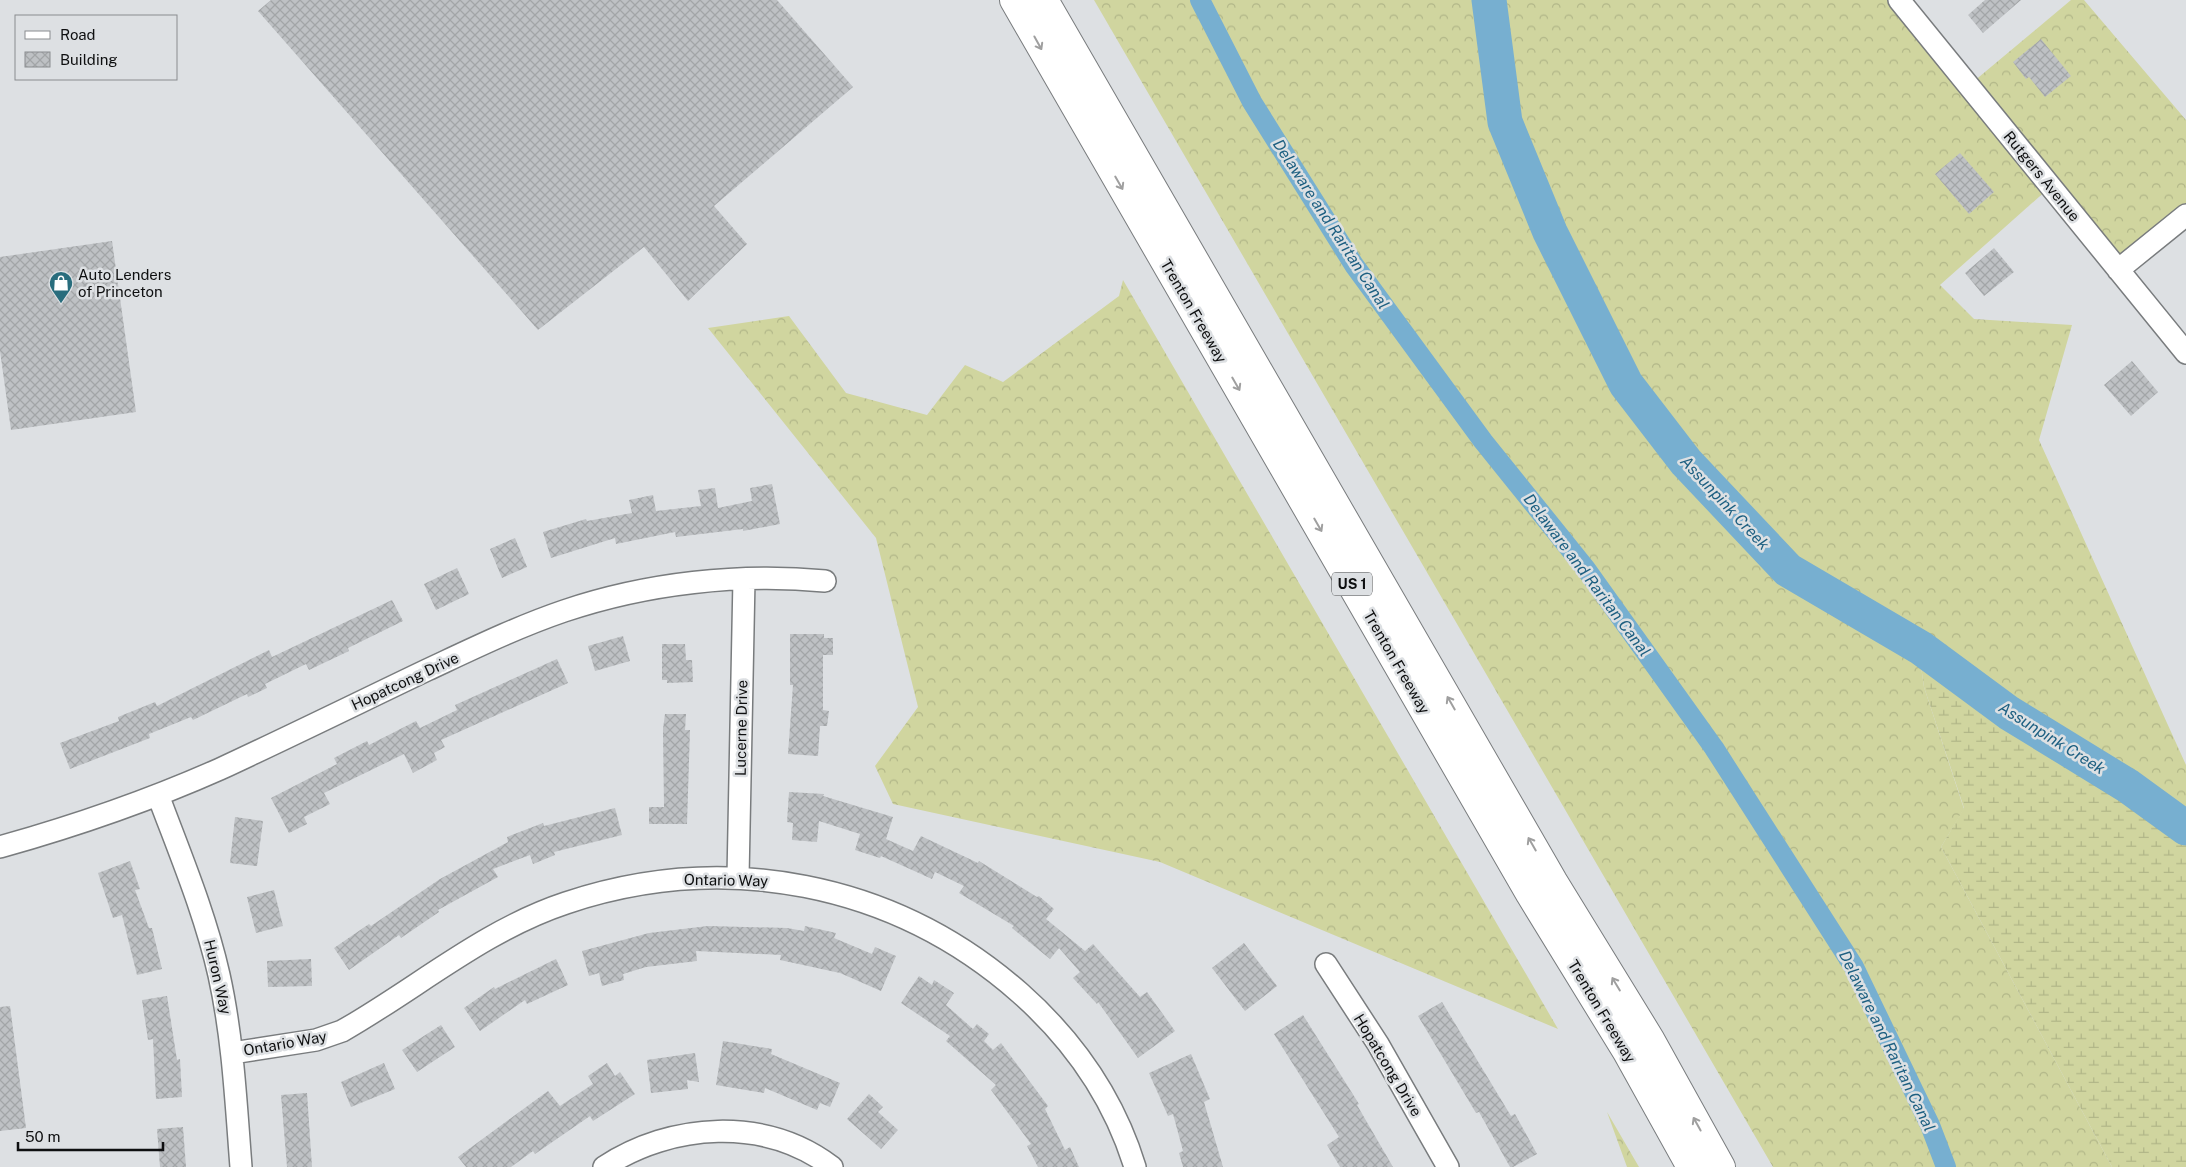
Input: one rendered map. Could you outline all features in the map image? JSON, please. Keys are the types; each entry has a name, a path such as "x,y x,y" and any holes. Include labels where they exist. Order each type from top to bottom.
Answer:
{"highway":[{"name":"Trenton Freeway","path":"1014,0 1530,894 1627,1052 1691,1167"},
{"name":"Trenton Freeway","path":"1044,0 1553,881 1650,1039 1721,1167"}],"street":[{"name":"Rutgers Avenue","path":"1899,0 2186,353"},
{"path":"2118,270 2186,215"},
{"name":"Hopatcong Drive","path":"0,847 52,833 158,795 229,764 511,631 547,617 609,598 666,586 744,579 825,581"},
{"name":"Lucerne Drive","path":"738,877 744,579"},
{"name":"Huron Way","path":"158,795 203,916 219,975 232,1052 241,1167"},
{"name":"Ontario Way","path":"232,1052 316,1040 342,1031 484,941 520,922 565,903 612,889 660,880 738,877 783,882 829,891 875,905 919,924 960,947 999,975 1035,1006 1061,1034 1093,1076 1112,1108 1129,1147 1135,1167"},
{"name":"Hopatcong Drive","path":"1326,964 1378,1044 1448,1167"},
{"path":"604,1167 625,1153 654,1141 684,1133 715,1131 743,1132 774,1139 800,1148 832,1167"}],"green space":[{"path":"1094,0 1896,0 1967,87 2071,0 2084,0 2186,120 2186,228 2123,279 2049,188 1940,285 1974,319 2072,325 2039,440 2186,765 2186,819 2156,818 2085,776 2033,709 1917,639 1924,687 1964,809 1941,847 2112,1167 1773,1167"},
{"path":"1123,280 1558,1029 1160,862 893,804 875,766 918,707 876,538 708,328 789,316 846,393 927,415 965,365 1003,382 1119,296"},
{"path":"1917,638 2033,709 2085,776 2156,818 2186,819 2186,1167 2112,1167 1941,847 1964,808 1924,687"},
{"path":"1607,1112 1639,1167 1627,1167"}],"building":[{"path":"271,0 777,0 853,87 714,206 747,244 688,301 644,247 538,330 258,11"},
{"path":"1985,0 2021,0 1983,33 1968,15"},
{"path":"2041,39 2071,76 2045,97 2029,77 2026,79 2013,62"},
{"path":"1960,153 1994,192 1969,214 1935,174"},
{"name":"Auto Lenders of Princeton","path":"112,241 136,412 11,430 0,351 0,257"},
{"path":"1994,248 2014,272 1984,296 1965,273"},
{"path":"2132,361 2158,392 2131,416 2104,385"},
{"path":"772,484 780,524 743,531 743,529 676,537 675,532 616,544 615,538 551,558 543,532 586,519 587,521 632,513 629,500 653,495 656,511 701,506 698,490 715,488 718,508 752,501 750,488"},
{"path":"515,538 527,567 502,578 490,549"},
{"path":"457,568 469,594 436,610 424,584"},
{"path":"392,600 403,621 348,648 349,651 309,670 306,664 265,684 267,688 248,697 247,694 193,720 191,717 149,734 150,738 70,769 60,743 119,721 118,717 155,702 157,706 269,650 272,657"},
{"path":"790,634 824,634 824,638 833,638 833,655 823,655 823,710 829,711 827,726 820,726 818,756 788,754 793,685 790,685"},
{"path":"623,636 630,661 595,671 588,646"},
{"path":"662,644 685,644 686,660 692,660 693,682 667,683 667,680 662,680"},
{"path":"557,659 568,683 441,740 445,747 434,753 437,760 413,773 404,754 324,793 330,804 304,817 307,824 289,833 271,798 337,764 334,758 367,741 369,745 416,721 420,728 457,710 455,705"},
{"path":"665,714 686,714 685,730 690,730 687,824 649,824 649,807 664,807 663,729"},
{"path":"789,792 824,794 823,796 893,817 886,839 913,851 921,836 978,863 979,861 1037,897 1039,896 1054,909 1046,919 1085,951 1093,944 1140,997 1147,992 1175,1031 1138,1058 1098,1002 1097,1004 1073,978 1080,972 1059,948 1050,959 1012,928 1014,926 959,893 964,886 935,872 932,879 881,856 880,858 855,850 860,834 819,821 817,842 792,840 793,823 787,822"},
{"path":"615,808 622,835 554,852 555,855 533,864 530,855 493,869 498,877 438,910 439,912 401,938 399,935 349,970 334,948 369,924 371,926 440,879 508,842 507,837 543,823 544,826"},
{"path":"235,817 263,821 257,866 230,863"},
{"path":"130,861 140,889 135,890 149,928 152,928 162,969 137,975 122,915 113,918 98,873"},
{"path":"274,890 283,926 256,933 247,897"},
{"path":"708,926 787,928 804,931 805,926 836,933 834,938 872,954 875,947 896,956 881,991 840,973 780,960 781,955 696,951 697,961 646,967 623,974 624,980 602,986 599,973 589,976 582,951 649,933"},
{"path":"1244,943 1277,986 1245,1011 1212,968"},
{"path":"311,959 312,986 268,987 267,961"},
{"path":"556,959 568,985 527,1004 525,1000 480,1031 464,1008 494,987 495,989"},
{"path":"919,976 932,985 934,980 954,993 946,1005 973,1029 977,1024 989,1034 984,1041 993,1050 1001,1043 1048,1106 1045,1109 1065,1150 1070,1147 1079,1167 1038,1167 1027,1146 1031,1144 991,1090 996,1085 946,1041 950,1036 901,1003"},
{"path":"167,996 177,1060 180,1059 182,1097 156,1099 153,1039 148,1040 142,1000"},
{"path":"1442,1002 1511,1116 1515,1114 1537,1154 1513,1167 1510,1167 1479,1112 1476,1113 1418,1016"},
{"path":"10,1006 26,1128 0,1131 0,1007"},
{"path":"1303,1015 1359,1104 1357,1105 1393,1167 1340,1167 1327,1145 1339,1137 1274,1034"},
{"path":"441,1025 455,1047 417,1072 402,1050"},
{"path":"723,1041 772,1049 771,1054 840,1083 830,1107 820,1103 817,1110 765,1088 764,1093 716,1085"},
{"path":"695,1053 699,1082 687,1080 688,1089 651,1093 647,1060"},
{"path":"1191,1054 1210,1099 1204,1102 1223,1167 1183,1167 1179,1153 1183,1151 1173,1114 1168,1116 1149,1073"},
{"path":"384,1063 395,1089 351,1107 341,1082"},
{"path":"607,1063 615,1076 620,1072 635,1094 593,1121 590,1116 535,1154 533,1151 511,1167 466,1167 458,1157 548,1091 560,1106 593,1084 588,1076"},
{"path":"307,1093 312,1167 287,1167 281,1095"},
{"path":"869,1094 883,1107 878,1112 898,1130 881,1149 847,1119"},
{"path":"183,1127 186,1167 160,1167 157,1129"}],"waterway":[{"name":"Delaware and Raritan Canal","path":"1200,0 1252,102 1354,265 1483,441 1586,569 1714,748 1854,967 1930,1125 1946,1167"},
{"name":"Assunpink Creek","path":"1489,0 1505,122 1550,232 1626,384 1686,462 1788,570 1921,648 2009,713 2128,786 2186,828"}],"place":[{"name":"Auto Lenders of Princeton","path":"61,304"}]}
